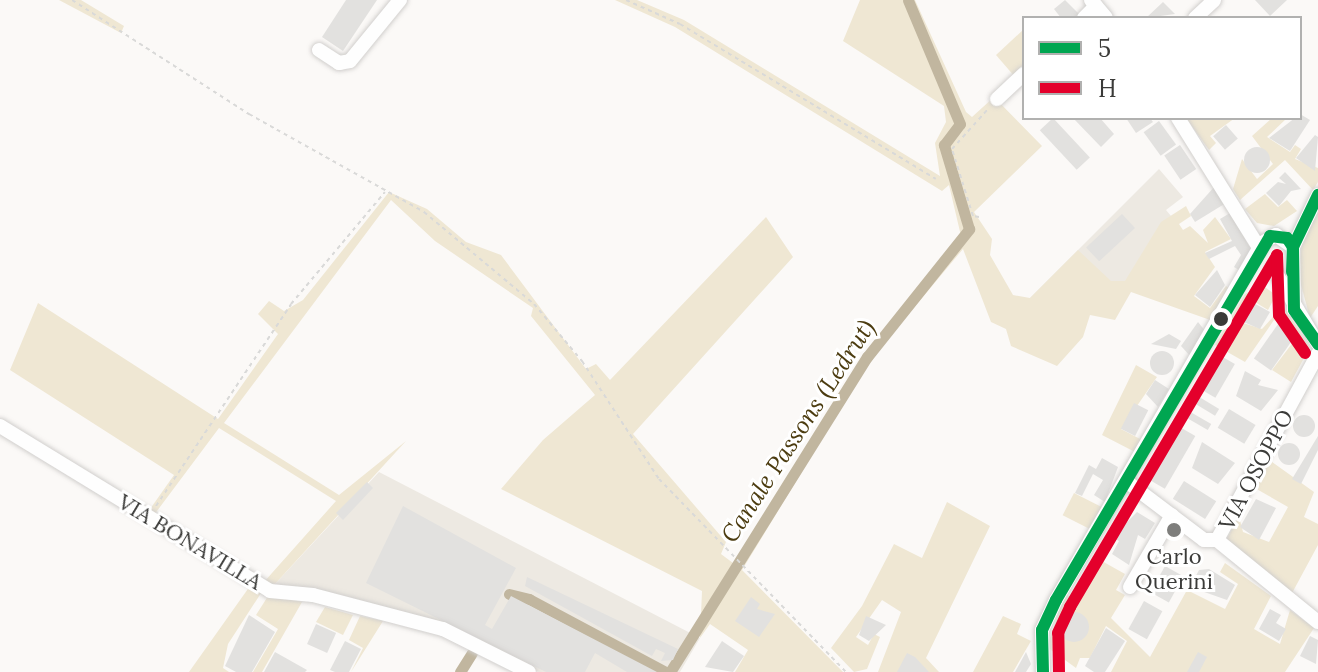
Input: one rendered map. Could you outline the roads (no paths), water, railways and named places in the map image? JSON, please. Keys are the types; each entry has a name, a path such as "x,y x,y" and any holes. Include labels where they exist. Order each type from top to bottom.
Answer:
{"street":[{"path":"319,50 339,63 350,61 400,0"},
{"path":"1197,16 1214,0"},
{"path":"997,99 1022,76"},
{"path":"1179,120 1242,217 1294,310 1318,344"},
{"path":"1294,310 1293,252 1305,215 1318,195"},
{"path":"1046,670 1048,615 1260,252 1273,235 1305,215"},
{"path":"1242,217 1273,235 1293,252"},
{"path":"1239,290 1293,252"},
{"name":"VIA OSOPPO","path":"1216,541 1318,354"},
{"name":"VIA BONAVILLA","path":"0,426 270,591 313,595 443,629 529,672"},
{"path":"1126,481 1172,515 1216,541 1318,622"},
{"path":"1130,587 1172,515"}],"waterway":[{"name":"Canale Passons (Ledrut)","path":"670,672 867,357 969,229 944,145 960,124 908,0"},
{"name":"Canale Passons (Ledrut)","path":"509,594 529,599 666,672"},
{"path":"460,672 472,653"}],"place":[{"name":"Carlo Querini","path":"1174,530"}]}
